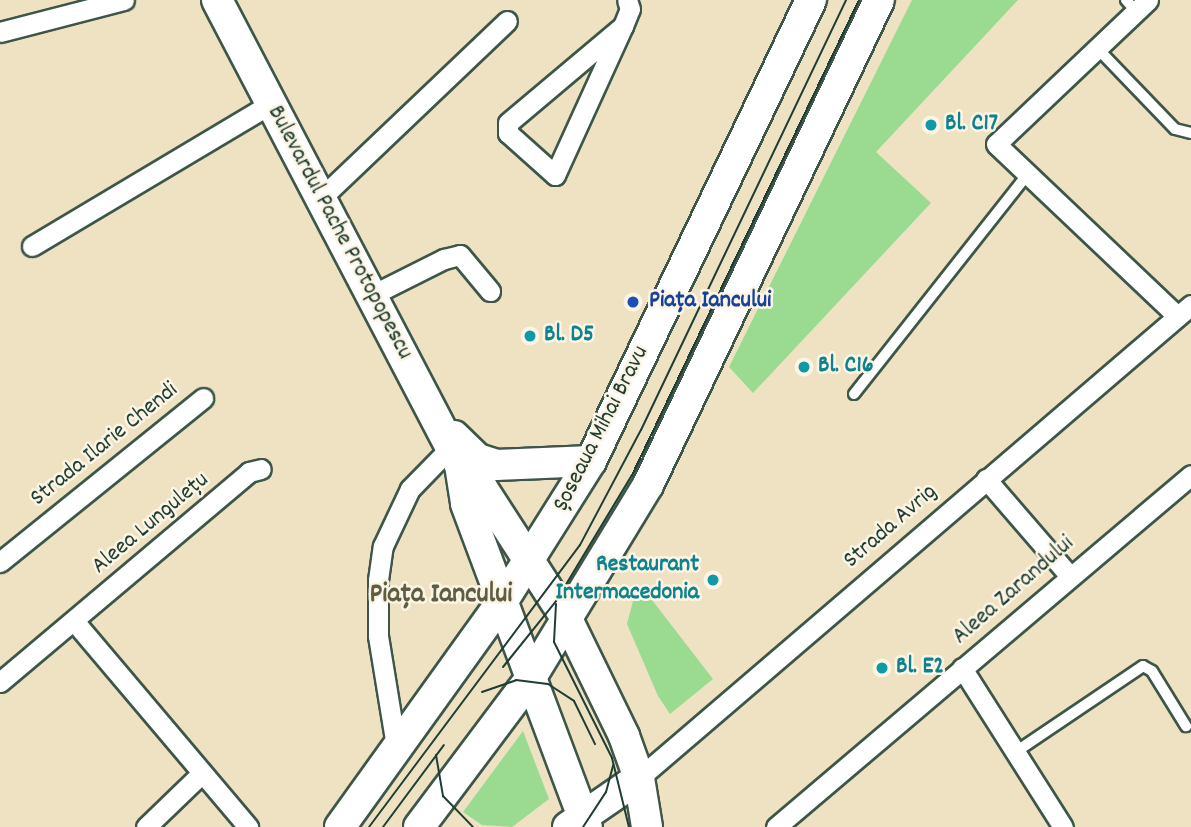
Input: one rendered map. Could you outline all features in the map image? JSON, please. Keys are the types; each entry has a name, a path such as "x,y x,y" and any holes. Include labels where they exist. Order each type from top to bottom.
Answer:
{"main road":[{"name":"Bulevardul Pache Protopopescu","path":"217,0 456,456 482,488 530,560"},
{"name":"Șoseaua Mihai Bravu","path":"340,827 397,752 504,598 591,461 811,0"},
{"path":"419,827 530,679 568,621 670,442 879,0"},
{"path":"434,416 473,455 489,463 520,467 591,461"},
{"name":"Bulevardul Pache Protopopescu","path":"456,456 466,504 504,598"},
{"path":"530,560 568,621 615,716 639,778 648,827"},
{"path":"504,598 580,824 639,778"}],"street":[{"path":"0,32 124,0"},
{"path":"623,26 508,123 508,133 555,176 623,26 630,9 627,0"},
{"name":"Strada Avrig","path":"639,778 1184,310 1026,176 996,144 1097,48 1137,4"},
{"path":"320,199 507,21"},
{"path":"32,246 272,103"},
{"path":"370,296 444,258 460,255 490,291"},
{"name":"Strada Ilarie Chendi","path":"2,556 203,398"},
{"path":"397,752 378,636 378,580 383,546 410,489 456,456"},
{"name":"Aleea Lungulețu","path":"0,682 249,472 261,469"},
{"name":"Aleea Zarandului","path":"776,827 1069,575 1191,475"},
{"path":"986,479 1069,575"},
{"path":"74,621 248,827"},
{"path":"962,668 1063,827"},
{"path":"146,827 202,773"}],"lane":[{"path":"1097,48 1175,129 1191,133"},
{"path":"854,394 1026,176"},
{"path":"1017,751 1115,680 1143,666 1152,671 1186,726"}],"green space":[{"path":"912,0 1018,0 876,152 931,203 753,393 729,367"},
{"path":"642,587 713,679 670,714 658,696 627,624 634,597"},
{"path":"523,731 549,799 512,827 482,825 463,812"}],"tram line":[{"path":"369,827 580,545 641,430 846,0"},
{"path":"503,667 556,601 632,475 859,0"},
{"path":"556,604 554,642 612,758 629,827"},
{"path":"482,692 516,680 548,684 574,701 595,744"},
{"path":"383,827 444,745"},
{"path":"436,755 443,796 473,827"},
{"path":"583,827 606,792 613,765"}],"place":[{"name":"Bl. C17","path":"931,125"},
{"name":"Piața Iancului","path":"633,302"},
{"name":"Bl. D5","path":"530,336"},
{"name":"Bl. C16","path":"804,367"},
{"name":"Restaurant Intermacedonia","path":"713,580"},
{"name":"Bl. E2","path":"882,668"}],"district":[{"name":"Piața Iancului","path":"441,596"}]}
